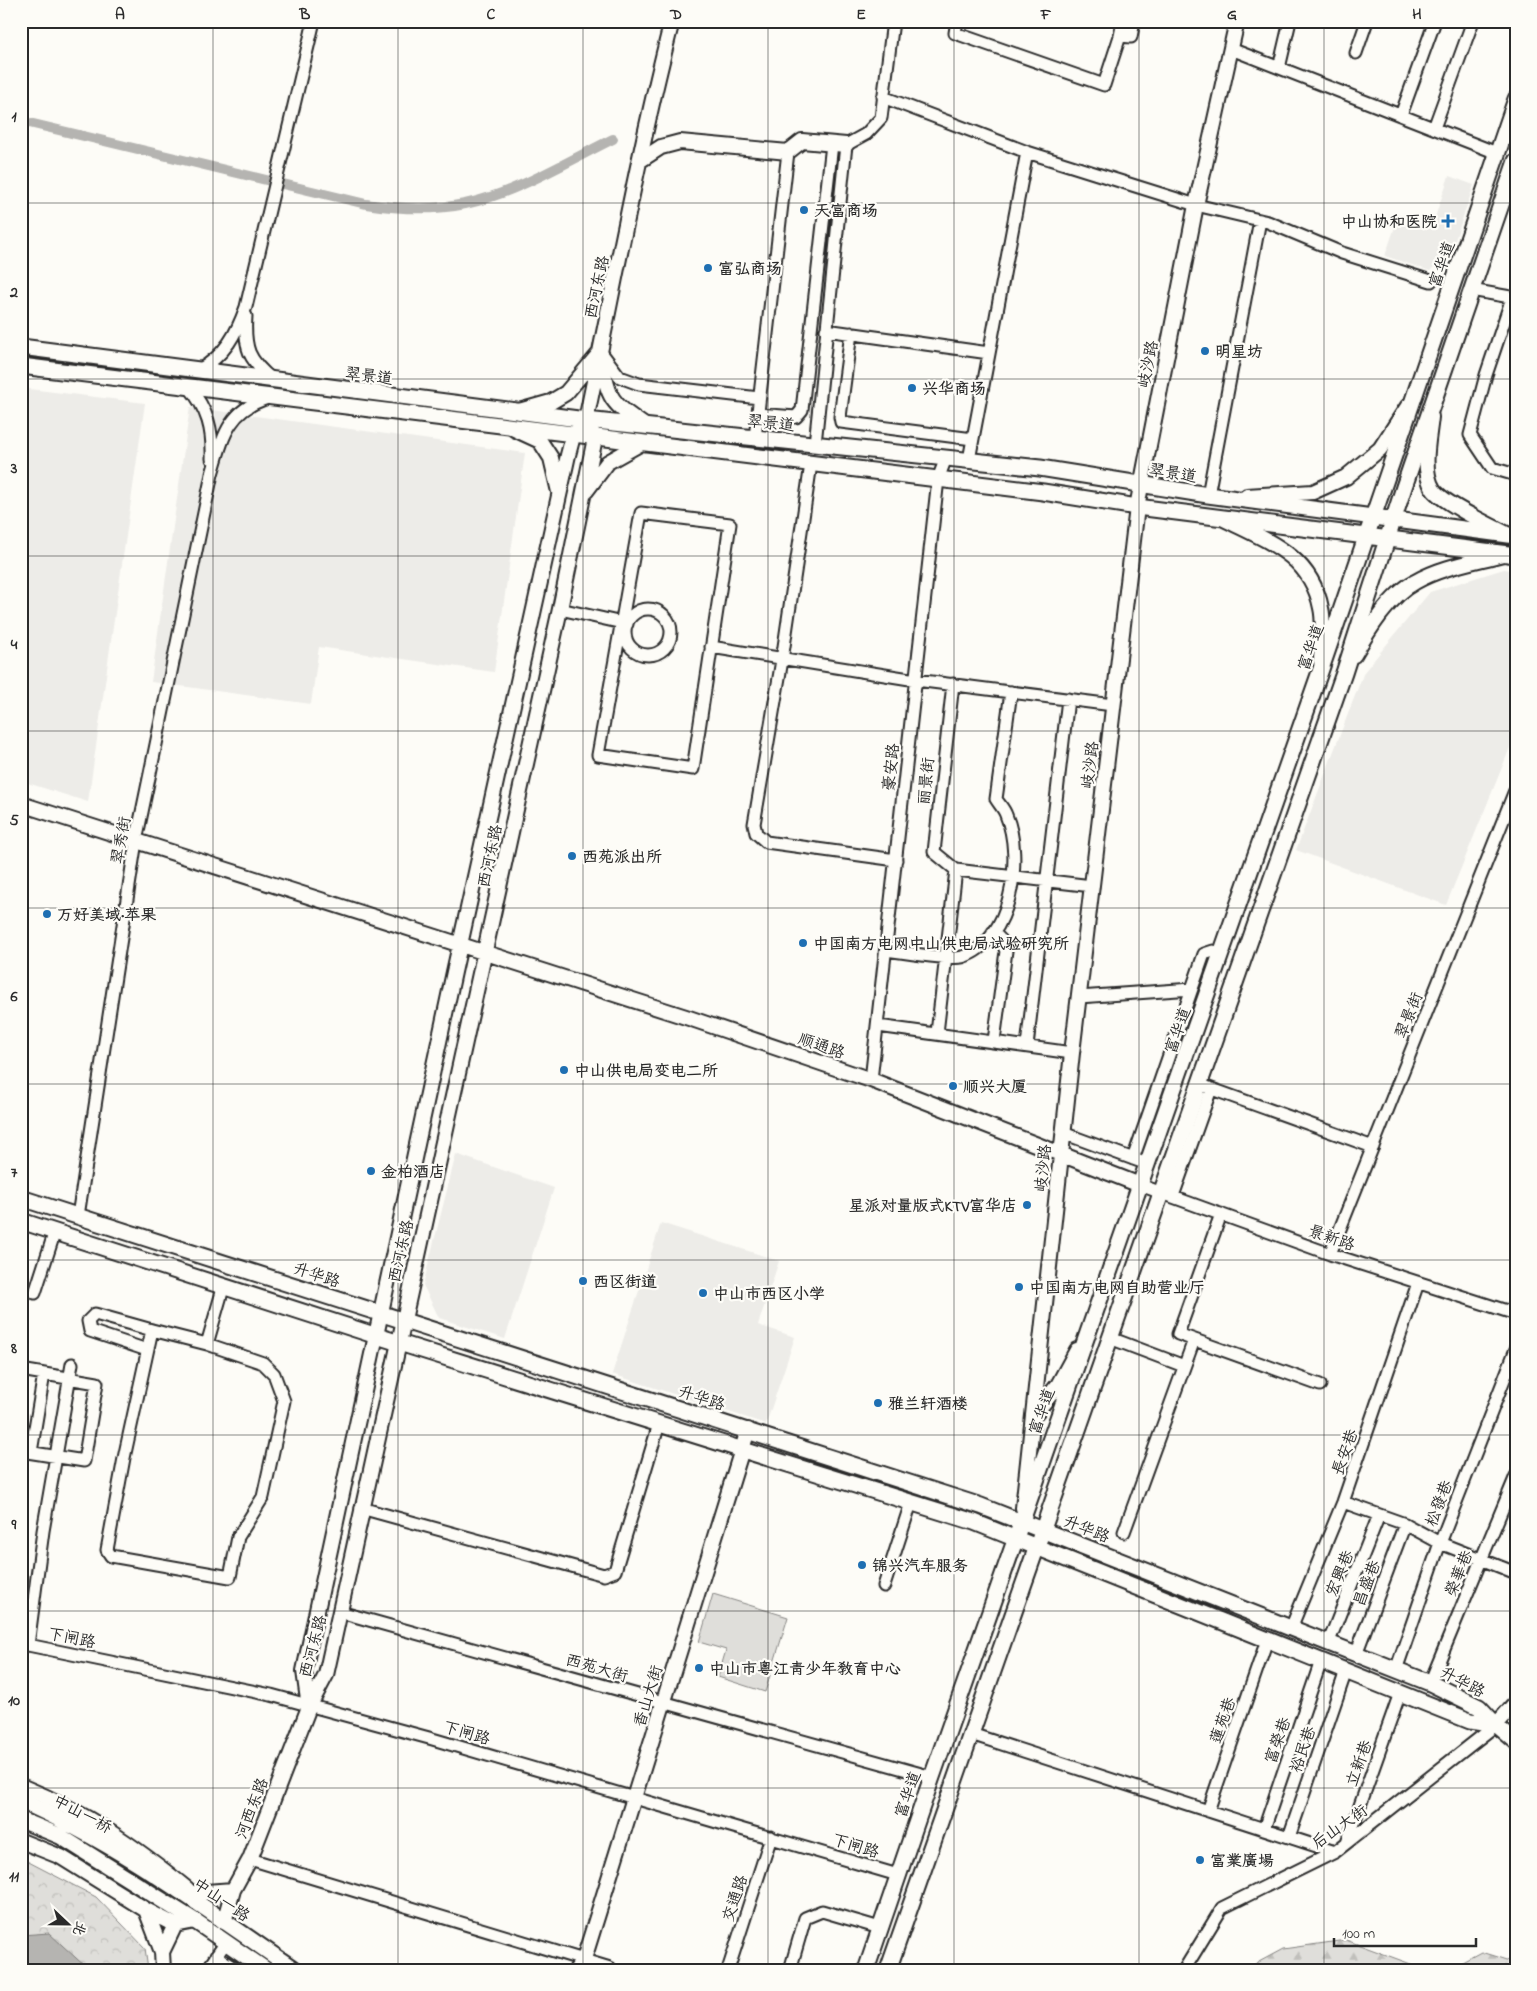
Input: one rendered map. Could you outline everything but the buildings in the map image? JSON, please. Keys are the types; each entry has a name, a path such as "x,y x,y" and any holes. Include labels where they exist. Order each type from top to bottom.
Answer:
{"main road":[{"name":"富华道","path":"866,1970 1015,1539 1222,954 1516,100"},
{"path":"888,1970 1038,1548 1110,1338 1166,1194 1204,1087 1344,673 1432,402 1516,161"},
{"name":"翠景道","path":"21,347 516,412 1040,468 1208,495 1512,535"},
{"path":"21,366 573,436 1043,492 1137,508 1510,555"},
{"name":"升华路","path":"21,1198 748,1430 1022,1521 1430,1683 1479,1707 1496,1725"},
{"name":"升华路","path":"21,1221 377,1336 974,1522 1470,1721 1496,1725"},
{"path":"1067,1392 1089,1399"},
{"name":"中山一桥","path":"21,1801 64,1820 128,1857"},
{"name":"中山一桥","path":"21,1820 60,1836 117,1871"},
{"name":"中山一路","path":"128,1857 186,1892 224,1922 295,1970"},
{"name":"中山一路","path":"117,1871 195,1921 266,1970"}],"street":[{"path":"199,370 224,351 238,330 246,307 314,21"},
{"name":"西河东路","path":"309,1707 304,1672 460,944 573,436 586,420 641,160 650,105 672,21"},
{"path":"641,160 661,147 680,142 788,152 802,141 839,145 866,134 881,118 893,21"},
{"path":"957,21 955,33 1104,85 1123,21"},
{"path":"1120,36 1131,37 1134,21"},
{"name":"岐沙路","path":"1022,1521 1072,1053 1137,508 1196,205 1237,21"},
{"path":"1279,68 1290,21"},
{"path":"1356,53 1367,21"},
{"path":"1401,116 1434,21"},
{"path":"1434,128 1473,21"},
{"path":"1231,49 1497,153"},
{"path":"883,97 1027,152 1196,205 1260,220 1342,253 1430,281"},
{"path":"815,444 826,330 839,145"},
{"path":"757,414 796,417 802,410 839,145"},
{"path":"755,438 788,152"},
{"path":"969,460 1027,152"},
{"path":"1208,495 1260,220"},
{"path":"1470,290 1514,298 1486,375 1470,435 1492,468 1516,475"},
{"path":"246,307 247,348 255,365 272,380"},
{"path":"826,330 989,353"},
{"path":"851,333 840,417 841,422 973,439"},
{"path":"600,352 620,377 639,384 759,398"},
{"path":"516,412 551,402 566,393 600,352"},
{"path":"600,352 606,390 617,407 645,426"},
{"path":"189,387 207,413 212,430 212,474"},
{"path":"1230,497 1313,492 1346,477 1380,449 1413,396"},
{"path":"212,474 229,425 243,408 269,397"},
{"path":"1432,402 1427,467 1433,490 1462,511 1512,535"},
{"path":"586,420 595,438"},
{"path":"511,428 540,441 551,458 559,495"},
{"name":"西河东路","path":"309,1707 326,1675 397,1342 486,952 595,438"},
{"path":"583,495 608,462 640,444"},
{"name":"豪安路","path":"871,1080 938,479 946,458"},
{"path":"811,464 782,660 754,824 756,833 766,842 896,860"},
{"name":"翠秀街","path":"78,1216 136,841 212,474"},
{"path":"642,513 730,524 711,647 693,769 598,755 624,624 642,513"},
{"path":"1225,519 1283,548 1308,572 1322,608 1321,669"},
{"path":"1344,673 1382,611 1413,582 1444,569 1510,555"},
{"path":"560,609 624,624"},
{"path":"650,609 658,612 669,622 670,638 662,650 648,655 641,654 629,646 624,624 636,613 650,609"},
{"path":"711,647 782,660 916,680 1113,705"},
{"name":"丽景街","path":"952,684 934,852 956,870"},
{"path":"886,950 960,958 981,949 1004,912 1013,876 1013,836 1006,814 996,799 1011,692"},
{"path":"1027,1046 1068,699"},
{"name":"翠景街","path":"1330,1254 1516,788"},
{"name":"顺通路","path":"21,804 690,1018 871,1080 1140,1185"},
{"path":"937,1033 956,870 1092,886"},
{"path":"993,932 1002,940 1006,951 994,1041"},
{"path":"1133,1159 1204,954 1213,951 1222,954"},
{"path":"1079,996 1192,989"},
{"path":"878,1026 1072,1053"},
{"path":"1204,1087 1373,1147"},
{"path":"1063,1133 1148,1164"},
{"name":"景新路","path":"1140,1185 1330,1254 1516,1314"},
{"path":"1222,1214 1178,1334 1320,1385"},
{"path":"35,1294 55,1231"},
{"name":"長安巷","path":"1291,1628 1343,1502 1418,1283"},
{"path":"207,1344 224,1285"},
{"path":"147,1350 90,1331 88,1321 95,1314 207,1344 262,1363 274,1374 284,1401 263,1497 238,1537 230,1577 111,1556 107,1550 152,1330"},
{"path":"1032,1416 1058,1385 1090,1326"},
{"path":"1110,1338 1184,1366"},
{"path":"1124,1532 1194,1340"},
{"name":"松發巷","path":"1396,1670 1440,1543 1516,1349"},
{"path":"25,1645 72,1364"},
{"path":"21,1370 97,1383 84,1461 26,1451 44,1374"},
{"path":"361,1508 604,1576 615,1571 666,1404"},
{"name":"香山大街","path":"580,1964 664,1702 748,1430"},
{"name":"榮華巷","path":"1430,1683 1516,1476"},
{"path":"1343,1502 1406,1524 1440,1543 1516,1573"},
{"path":"884,1586 911,1503"},
{"name":"宏興巷","path":"1328,1644 1380,1514"},
{"name":"昌盛巷","path":"1356,1654 1406,1524"},
{"name":"西苑大街","path":"340,1612 932,1777"},
{"name":"蓮苑巷","path":"1208,1811 1267,1640"},
{"name":"下闸路","path":"25,1645 270,1694 309,1707 429,1738 634,1797 898,1875"},
{"name":"富榮巷","path":"1264,1829 1321,1661"},
{"name":"裕民巷","path":"1289,1837 1346,1671"},
{"name":"立新巷","path":"1346,1844 1400,1693"},
{"path":"1516,1702 1496,1725 1516,1742"},
{"name":"河西东路","path":"224,1922 232,1890 250,1859 309,1707"},
{"name":"后山大街","path":"1184,1970 1222,1908 1335,1852 1496,1725"},
{"path":"971,1734 1335,1852"},
{"path":"21,1786 72,1808 136,1847 186,1892 232,1890"},
{"name":"交通路","path":"728,1970 772,1837"},
{"path":"21,1841 61,1857 146,1910 175,1925 195,1921"},
{"path":"250,1859 580,1964 612,1969"},
{"path":"146,1910 162,1952 163,1970"},
{"path":"790,1970 805,1918 822,1911 880,1928"},
{"path":"162,1952 175,1925"},
{"path":"207,1970 226,1942"},
{"path":"216,1956 237,1970"}],"shaded area":[{"name":"中山协和医院","path":"1449,176 1474,185 1453,246 1430,271 1385,256 1399,215 1432,226"},
{"path":"21,388 145,403 88,802 21,781"},
{"path":"190,407 525,453 494,672 319,647 311,704 151,682"},
{"path":"1504,569 1516,571 1516,733 1446,905 1296,850 1364,672 1430,592"},
{"path":"456,1154 554,1188 505,1339 439,1318 423,1285"},
{"name":"中山市西区小学","path":"661,1223 779,1261 758,1325 795,1337 766,1424 612,1374"},
{"path":"49,1933 89,1970 21,1970 21,1935"}],"green space":[{"path":"713,1594 788,1617 765,1692 718,1677 726,1650 699,1642"},
{"path":"21,1858 96,1897 145,1948 148,1970 21,1970"},
{"path":"1346,1940 1427,1970 1244,1970 1283,1949"},
{"path":"1481,1952 1516,1963 1516,1970 1447,1970"}],"waterway":[{"path":"21,121 366,204 416,208 440,208 465,204 502,193 613,139"}],"place":[{"name":"天富商场","path":"804,210"},
{"name":"中山协和医院","path":"1448,221"},
{"name":"富弘商场","path":"708,268"},
{"name":"明星坊","path":"1205,351"},
{"name":"兴华商场","path":"912,388"},
{"name":"西苑派出所","path":"572,856"},
{"name":"万好美域·苹果","path":"47,914"},
{"name":"中国南方电网中山供电局试验研究所","path":"803,943"},
{"name":"中山供电局变电二所","path":"564,1070"},
{"name":"顺兴大厦","path":"953,1086"},
{"name":"金柏酒店","path":"371,1171"},
{"name":"星派对量版式KTV富华店","path":"1027,1205"},
{"name":"西区街道","path":"583,1281"},
{"name":"中国南方电网自助营业厅","path":"1019,1287"},
{"name":"中山市西区小学","path":"703,1293"},
{"name":"雅兰轩酒楼","path":"878,1403"},
{"name":"锦兴汽车服务","path":"862,1565"},
{"name":"中山市粤江青少年教育中心","path":"699,1668"},
{"name":"富業廣場","path":"1200,1860"}]}
